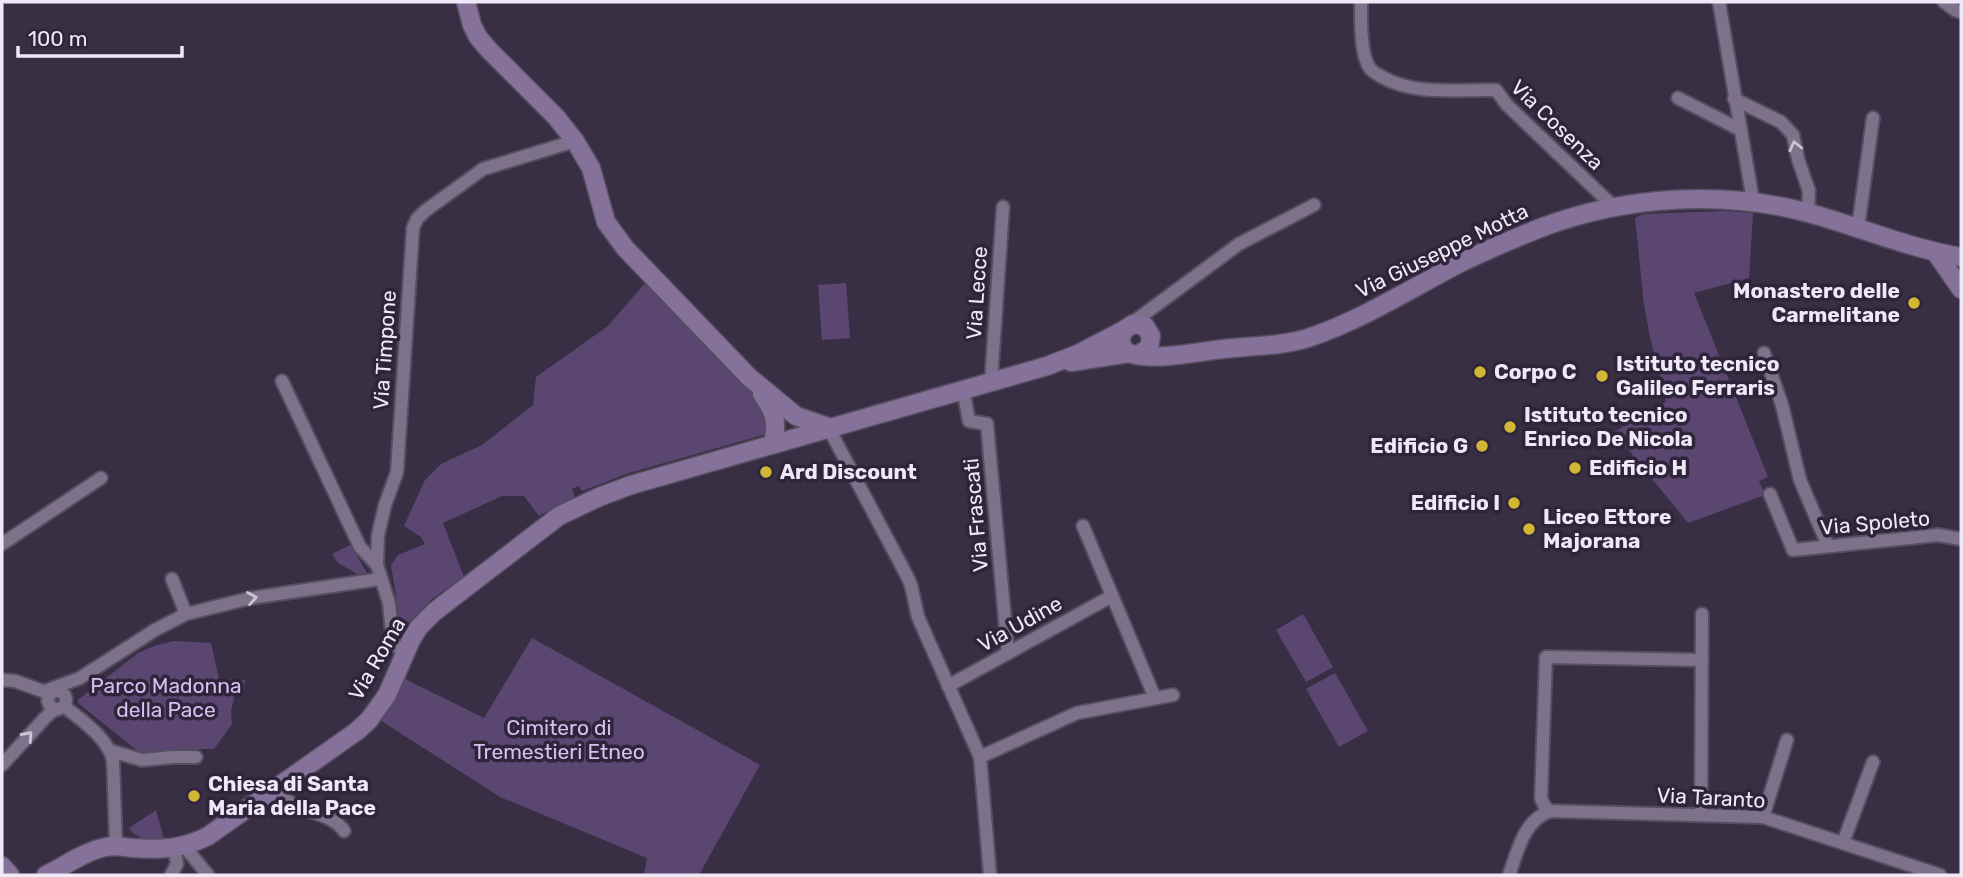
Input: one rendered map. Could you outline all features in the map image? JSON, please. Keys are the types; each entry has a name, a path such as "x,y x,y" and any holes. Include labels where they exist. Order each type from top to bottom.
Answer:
{"main road":[{"path":"463,4 471,25 489,50 556,117 575,141 591,168 606,222 615,236 749,377 796,416 828,427 1047,366 1139,324 1158,344 1214,350"},
{"name":"Via Giuseppe Motta","path":"1214,350 1285,344 1309,337 1361,316 1500,245 1545,227 1614,207 1692,200 1776,204 1936,253 1961,257"},
{"path":"1936,253 1961,289"},
{"path":"1126,328 1120,341 1122,346 1134,354"},
{"path":"1134,354 1149,348 1150,333"},
{"path":"1047,366 1134,354 1164,356 1214,350"},
{"path":"749,377 772,408 776,428 788,438 799,421 796,416"},
{"name":"Via Roma","path":"46,875 105,847 179,847 208,836 357,731 369,720 387,695 404,653 419,628 434,612 544,527 577,506 631,485 828,427"},
{"path":"2,866 10,875"}],"street":[{"name":"Via Cosenza","path":"1361,2 1361,25 1370,70 1392,82 1415,89 1496,90 1507,105 1614,207"},
{"path":"1719,2 1753,201"},
{"path":"1944,2 1961,12"},
{"path":"1678,98 1741,130"},
{"path":"1734,99 1782,122 1793,135 1809,191 1808,213"},
{"path":"1858,228 1873,118"},
{"name":"Via Timpone","path":"404,653 394,643 389,603 377,565 378,535 397,472 413,228 425,211 483,169 575,141"},
{"path":"1126,328 1238,244 1314,205"},
{"name":"Via Lecce","path":"990,382 1003,207"},
{"path":"1150,333 1152,318 1168,295"},
{"path":"1764,353 1782,405 1800,480 1828,546"},
{"path":"282,381 360,547 377,565"},
{"name":"Via Frascati","path":"963,389 969,421 987,424 1008,653"},
{"path":"828,427 907,576 918,617 980,757 990,875"},
{"path":"2,544 101,478"},
{"name":"Via Spoleto","path":"1770,494 1793,550 1938,535 1961,539"},
{"path":"1083,526 1155,698"},
{"path":"172,579 186,614"},
{"path":"2,680 52,691 80,678 146,635 186,614 251,598 380,579"},
{"name":"Via Udine","path":"948,686 1112,596"},
{"path":"1701,815 1702,614"},
{"path":"1550,811 1541,798 1546,657 1702,660"},
{"path":"2,765 51,712 62,706 80,678"},
{"path":"52,691 49,699 52,707 62,706 105,742 111,751 116,846"},
{"path":"980,757 1077,713 1173,695"},
{"path":"1763,817 1787,740"},
{"path":"111,751 142,760 196,757"},
{"path":"1843,843 1873,762"},
{"path":"272,789 293,805 332,820 344,831"},
{"path":"1510,875 1522,839 1530,825 1541,814 1550,811"},
{"name":"Via Taranto","path":"1550,811 1763,817 1940,875"},
{"path":"171,875 177,864 179,847"},
{"path":"179,847 208,875"}],"green space":[{"path":"1723,211 1753,213 1749,278 1694,293 1768,477 1759,481 1765,495 1688,523 1614,432 1666,402 1644,305 1635,218 1643,214"},
{"path":"846,283 850,338 822,340 818,285"},
{"path":"644,284 755,394 770,414 767,434 629,473 582,491 578,486 572,489 575,497 539,516 524,496 502,496 443,523 464,577 432,599 403,628 398,626 391,565 398,555 425,544 421,537 404,526 425,480 441,464 482,445 533,405 536,377 608,326"},
{"path":"350,545 367,573 359,575 338,563 332,554"},
{"path":"1303,614 1333,667 1306,682 1276,630"},
{"name":"Cimitero di Tremestieri Etneo","path":"532,638 760,765 699,875 644,875 647,858 500,797 380,720 403,678 484,718"},
{"name":"Parco Madonna della Pace","path":"174,641 211,643 219,679 245,680 244,691 236,690 231,711 232,724 214,749 179,749 147,755 140,753 78,703 78,700 138,653"},
{"path":"1335,673 1368,731 1339,747 1306,689"},
{"path":"156,810 164,839 145,839 129,828"}],"place":[{"name":"Monastero delle Carmelitane","path":"1914,303"},
{"name":"Corpo C","path":"1480,372"},
{"name":"Istituto tecnico Galileo Ferraris","path":"1602,376"},
{"name":"Istituto tecnico Enrico De Nicola","path":"1510,427"},
{"name":"Edificio G","path":"1482,446"},
{"name":"Edificio H","path":"1575,468"},
{"name":"Ard Discount","path":"766,472"},
{"name":"Edificio I","path":"1514,503"},
{"name":"Liceo Ettore Majorana","path":"1529,529"},
{"name":"Chiesa di Santa Maria della Pace","path":"194,796"}]}
